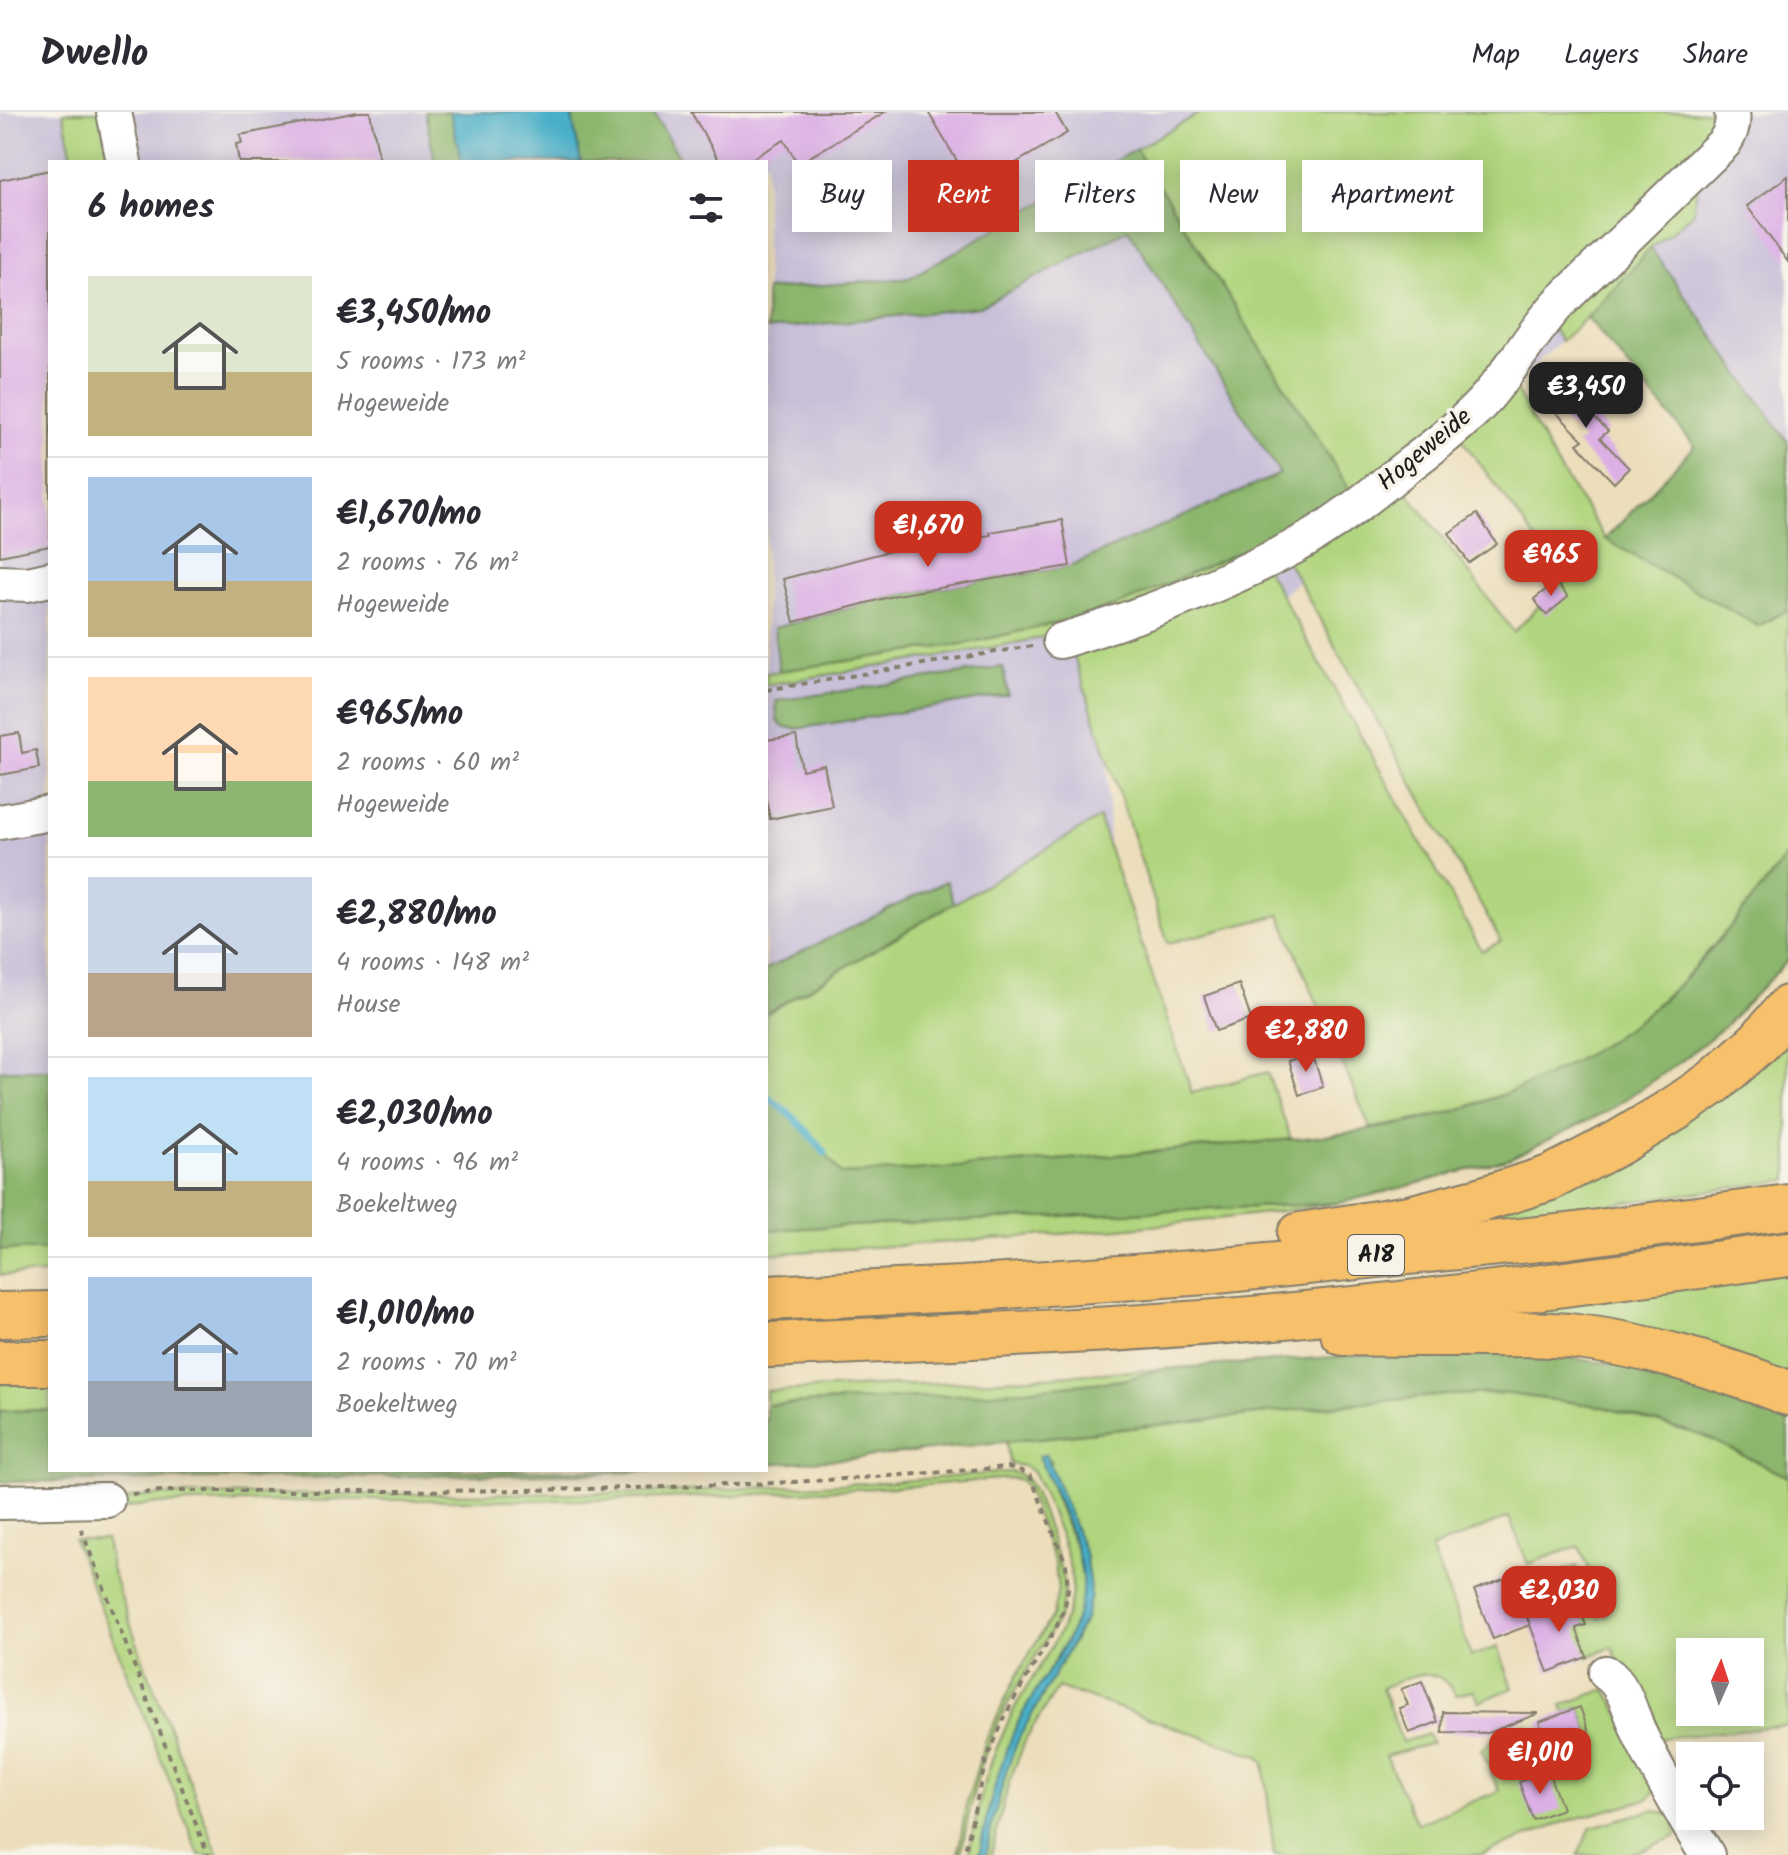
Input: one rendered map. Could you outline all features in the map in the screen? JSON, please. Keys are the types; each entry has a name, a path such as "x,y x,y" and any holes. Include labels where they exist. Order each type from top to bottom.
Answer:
{"highway":[{"name":"A18","path":"962,1289 1409,1218 1550,1178 1618,1143 1714,1082 1759,1042 1788,1008"},
{"name":"A18","path":"768,1298 962,1289 1206,1272 1552,1238 1788,1207"},
{"name":"A18","path":"768,1345 1104,1329 1300,1314 1574,1283 1788,1254"},
{"path":"0,1315 48,1314"},
{"name":"A18","path":"1104,1329 1569,1336 1680,1356 1788,1393"},
{"path":"0,1363 48,1363"}],"street":[{"path":"114,112 124,160"},
{"name":"Hogeweide","path":"1060,641 1162,607 1293,547 1334,522 1417,459 1480,405 1559,303 1724,143 1733,125 1732,112"},
{"path":"0,583 28,584 48,579"},
{"path":"0,822 48,813"},
{"path":"0,1502 107,1500"},
{"path":"1606,1673 1619,1685 1647,1749 1707,1855"}],"path":[{"path":"768,690 1060,641"},
{"path":"107,1500 161,1491 672,1487 1008,1467 1022,1471 1030,1475 1066,1564 1068,1589 1057,1626 1010,1706 986,1760 964,1855"},
{"path":"70,1501 208,1855"}],"shaded area":[{"path":"0,112 1788,112 1788,442 1656,254 1282,596 1106,677 1109,847 768,1011 768,160 48,160 48,1121 0,1126"}],"green space":[{"path":"63,112 100,112 110,160 73,160"},
{"path":"425,112 450,112 462,160 435,160"},
{"path":"571,112 653,112 681,160 581,160"},
{"path":"1202,112 1718,112 1727,125 1505,363 1356,500 1188,232 1286,232 1286,160 1180,160 1180,219 1164,194 1164,160 1143,160 1136,149"},
{"path":"1136,149 1143,160 1117,160"},
{"path":"1698,180 1693,214 1651,248 1561,341 1549,323"},
{"path":"1164,194 1180,219 1180,232 1188,232 1356,500 1124,603 1065,621 969,643 779,671 774,628 897,595 1070,566 1280,474 1130,232 1164,232"},
{"path":"1035,206 1035,232 1122,232 980,307 768,330 768,290 909,278 990,232 1019,232 1019,215"},
{"path":"1651,248 1788,442 1788,610 1758,626 1605,539 1695,446 1587,317"},
{"path":"1512,383 1556,463 1605,539 1758,626 1788,610 1788,854 1732,925 1680,983 1635,1023 1588,1055 1524,1087 1454,1111 1370,1128 1280,915 1168,943 1073,653 1266,568 1482,951 1501,941 1285,557 1400,482 1514,632 1565,579 1457,433"},
{"path":"1310,521 1314,528 1076,631 768,685 768,673 969,643 1065,621 1124,603"},
{"path":"1003,667 1008,695 796,729 783,727 777,720 776,701"},
{"path":"1099,818 1192,1093 1267,1072 1291,1139 1010,1164 840,1174 815,1141 768,1097 768,1013"},
{"path":"1788,854 1788,960 1725,1026 1683,1060 1606,1112 1511,1158 1340,1203 768,1230 768,1097 809,1132 841,1174 1261,1142 1392,1126 1455,1111 1502,1095 1548,1075 1613,1038 1679,984"},
{"path":"946,881 954,903 768,1012 768,968"},
{"path":"1788,1022 1788,1180 1527,1216 1442,1222"},
{"path":"0,1070 48,1070 48,1250 0,1250"},
{"path":"1340,1203 1126,1228 768,1254 768,1230"},
{"path":"0,1250 48,1250 48,1274 0,1275"},
{"path":"1788,1272 1788,1381 1483,1313"},
{"path":"1449,1349 1522,1352 1622,1365 1713,1389 1788,1418 1788,1477 1704,1436 1600,1406 1501,1393 1357,1403 857,1458 768,1464 768,1405 993,1393 1123,1380 1162,1369"},
{"path":"1162,1369 1123,1380 993,1393 768,1405 768,1391"},
{"path":"0,1383 48,1384 48,1410 0,1411"},
{"path":"1501,1393 1600,1406 1704,1436 1788,1477 1788,1725 1653,1739 1612,1647 1587,1657 1556,1636 1535,1581 1577,1566 1599,1619 1609,1615 1579,1546 1528,1564 1509,1517 1431,1549 1471,1656 1498,1647 1513,1688 1479,1702 1474,1690 1456,1695 1440,1678 1422,1674 1382,1688 1402,1742 1428,1734 1432,1743 1386,1756 1417,1824 1499,1791 1481,1750 1496,1737 1526,1725 1547,1771 1596,1751 1580,1707 1565,1713 1562,1705 1606,1689 1659,1787 1648,1799 1567,1821 1480,1855 1274,1855 1264,1764 1258,1756 1058,1687 1026,1739 1009,1782 991,1855 986,1855 1007,1769 1019,1737 1084,1622 1091,1595 1085,1553 1049,1464 1052,1462 1046,1455 1039,1457 1079,1557 1083,1579 1082,1602 1074,1627 1015,1728 989,1807 979,1855 969,1855 993,1757 1014,1709 1061,1629 1071,1598 1070,1569 1051,1513 1034,1473 1024,1466 1010,1464 1006,1442 1447,1395"},
{"path":"48,1410 48,1472 632,1472 0,1482 0,1411"},
{"path":"1010,1472 1025,1478 1037,1499 1059,1566 1064,1596 1058,1619 1012,1696 991,1739 975,1788 961,1855 958,1855 966,1805 985,1742 1016,1677 1053,1614 1058,1590 1055,1564 1021,1480 1012,1478 914,1486 607,1500 149,1504 118,1510 106,1524 108,1504 162,1495 637,1493 889,1482"},
{"path":"74,1540 106,1540 111,1568 142,1657 218,1855 199,1855"},
{"path":"1653,1810 1673,1815 1677,1836 1628,1855 1578,1855 1591,1827"}],"water":[{"path":"450,112 571,112 581,160 462,160"},
{"path":"1046,1455 1085,1553 1091,1595 1084,1621 1019,1738 1007,1769 986,1855 979,1855 993,1792 1008,1746 1023,1713 1068,1637 1082,1597 1076,1546 1039,1456"}],"building":[{"path":"370,112 380,160 239,160 236,144 242,143 240,135"},
{"path":"691,112 885,112 805,160 796,160 784,140 749,160 719,160"},
{"path":"928,112 1055,112 1067,133 1019,161 956,160"},
{"path":"48,170 48,546 0,556 0,180"},
{"path":"1788,176 1788,262 1747,206"},
{"path":"1564,381 1586,403 1582,406 1608,431 1600,438 1629,468 1614,483 1577,444 1583,440 1544,400"},
{"path":"1477,514 1497,544 1469,563 1449,533"},
{"path":"1062,520 1070,566 897,595 794,622 783,579 886,552"},
{"path":"1556,582 1568,597 1546,615 1534,599"},
{"path":"19,733 22,753 36,750 39,768 0,775 0,736"},
{"path":"796,736 802,770 824,765 832,806 770,819 768,740"},
{"path":"1239,984 1251,1019 1216,1031 1204,996"},
{"path":"1312,1053 1323,1087 1299,1095 1288,1061"},
{"path":"1511,1576 1530,1625 1493,1639 1474,1590"},
{"path":"1575,1598 1586,1625 1576,1628 1587,1657 1548,1672 1527,1617"},
{"path":"1422,1681 1438,1722 1409,1733 1399,1708 1408,1705 1401,1689"},
{"path":"1580,1707 1590,1735 1569,1743 1574,1758 1546,1769 1539,1752 1549,1748 1539,1722"},
{"path":"1443,1712 1537,1714 1488,1733 1442,1732"},
{"path":"1548,1771 1562,1809 1533,1820 1519,1782"}],"waterway":[{"path":"768,1098 798,1122 825,1153"}]}
